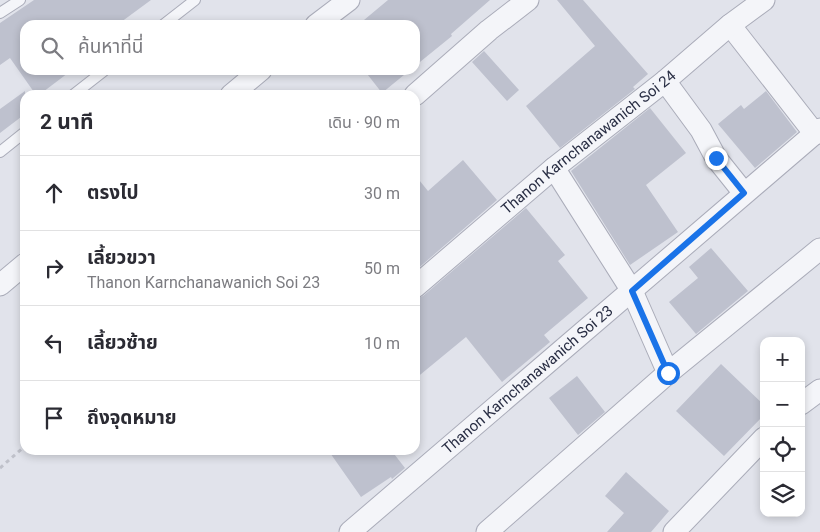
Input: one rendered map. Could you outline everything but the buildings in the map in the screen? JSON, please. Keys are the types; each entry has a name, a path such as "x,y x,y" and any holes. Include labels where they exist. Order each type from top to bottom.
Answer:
{"street":[{"path":"322,20 348,0"},
{"path":"420,91 489,30 528,0"},
{"name":"Thanon Karnchanawanich Soi 24","path":"420,284 554,168 665,80 730,25 764,0"},
{"path":"730,25 817,132"},
{"path":"237,90 255,75"},
{"path":"665,80 701,130 716,158 744,193"},
{"name":"Thanon Karnchanawanich Soi 23","path":"350,532 817,132"},
{"path":"554,168 632,291 668,373"},
{"path":"487,532 668,373 820,249"},
{"path":"0,285 20,268"},
{"path":"805,401 820,390"},
{"path":"674,532 760,442"}],"lane":[{"path":"0,13 20,0"},
{"path":"169,20 195,0"},
{"path":"79,90 99,75"},
{"path":"0,152 20,136"}],"path":[{"path":"0,468 20,450"}],"route":[{"path":"668,373 632,291 744,193 716,158"}]}
